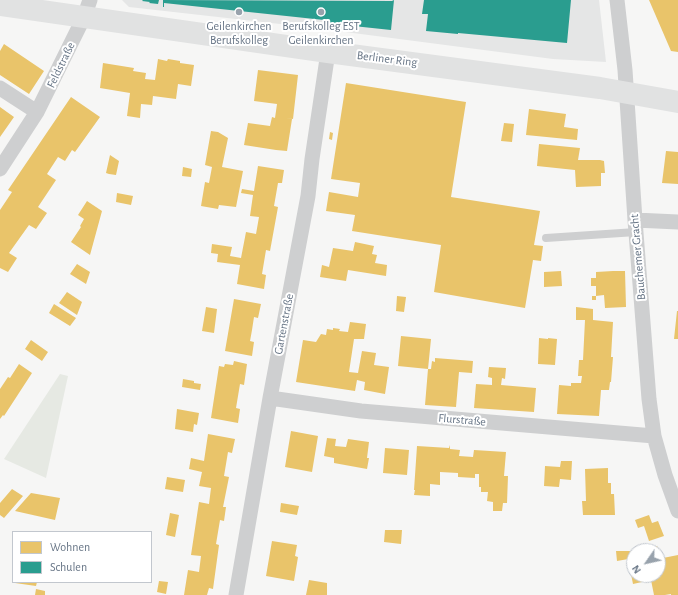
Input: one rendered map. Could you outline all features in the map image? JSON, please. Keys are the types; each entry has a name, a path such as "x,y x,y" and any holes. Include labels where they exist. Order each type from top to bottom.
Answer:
{"main road":[{"name":"Berliner Ring","path":"0,5 87,9 328,52 600,88 678,102"}],"street":[{"name":"Bauchemer Gracht","path":"617,0 625,70 636,226 654,436 665,475 678,510"},
{"name":"Feldstraße","path":"0,169 37,112 87,9"},
{"name":"Gartenstraße","path":"236,595 270,398 308,196 312,158 328,52"},
{"path":"0,88 37,112"},
{"path":"636,226 678,222"},
{"name":"Flurstraße","path":"270,398 362,411 654,436"}],"lane":[{"path":"546,238 636,226"}],"shaded area":[{"path":"122,0 599,0 606,62 553,59 307,27 129,7"},
{"path":"60,374 68,376 46,478 4,459"}],"building: Wohnen":[{"path":"649,0 678,0 678,52 671,51"},
{"path":"4,44 44,71 29,94 0,75 0,51"},
{"path":"158,59 180,61 180,63 194,65 191,86 178,84 176,99 153,96 152,105 141,104 140,118 127,116 130,93 100,88 103,63 134,68 133,71 146,73 145,79 155,80"},
{"path":"258,70 298,75 293,119 286,118 292,119 287,151 244,145 248,123 270,126 272,117 275,118 277,104 254,101"},
{"path":"346,83 466,102 451,197 540,211 534,245 543,246 541,261 533,260 525,308 434,292 441,245 352,231 355,215 326,211 329,192 358,197 360,183 331,179"},
{"path":"71,97 100,117 75,152 72,150 65,161 58,157 47,174 56,180 38,207 47,213 36,229 29,225 9,253 17,258 8,272 0,268 0,210 12,192 8,190"},
{"path":"0,107 14,117 0,137"},
{"path":"529,109 566,114 564,127 578,129 577,140 526,135"},
{"path":"504,123 514,124 512,142 501,141"},
{"path":"211,131 218,132 228,138 222,167 243,171 236,207 219,205 218,209 201,206 205,182 209,183 212,167 205,165"},
{"path":"330,132 333,133 332,140 329,139"},
{"path":"539,144 580,148 578,160 604,161 605,173 601,173 601,186 576,187 575,170 537,166"},
{"path":"666,151 678,152 678,184 662,183"},
{"path":"110,155 119,161 116,175 106,173"},
{"path":"258,166 284,170 282,183 278,183 274,206 278,207 270,251 266,250 262,274 266,275 264,289 237,284 240,265 217,262 218,254 211,253 212,244 232,247 230,256 241,258 246,232 256,234 259,217 250,216 253,195 241,193 242,189 254,191"},
{"path":"183,167 192,169 191,177 182,176"},
{"path":"117,193 133,196 131,205 116,202"},
{"path":"87,201 102,211 90,255 71,242 81,227 80,226 84,219 78,215"},
{"path":"355,242 374,246 372,254 377,255 375,263 387,265 386,276 348,270 346,281 320,277 322,265 329,267 333,248 353,251"},
{"path":"77,264 90,272 86,284 70,274"},
{"path":"561,271 562,286 544,287 544,272"},
{"path":"625,271 626,307 605,308 604,295 596,296 596,286 591,286 591,278 596,278 596,272"},
{"path":"67,292 82,302 77,315 59,303"},
{"path":"397,296 406,297 404,312 396,311"},
{"path":"592,296 596,296 596,300 592,300"},
{"path":"234,299 261,304 258,318 254,317 250,341 254,342 252,356 225,351"},
{"path":"54,304 76,318 70,326 49,313"},
{"path":"206,307 217,309 214,333 202,331"},
{"path":"576,307 593,309 593,320 613,322 611,382 609,390 601,390 599,416 557,414 559,385 571,386 571,383 581,383 582,376 578,376 579,360 583,360 585,320 576,320"},
{"path":"677,311 678,339 674,339"},
{"path":"350,322 366,324 364,339 354,339 349,372 358,373 362,351 376,353 374,365 389,367 385,394 364,390 365,382 357,380 355,391 296,382 303,340 316,342 321,334 326,335 327,329 340,329 339,331 348,332"},
{"path":"401,336 431,339 428,369 398,366"},
{"path":"539,338 557,339 555,365 538,364"},
{"path":"31,340 48,352 42,361 25,349"},
{"path":"435,358 473,361 472,373 459,372 456,407 425,405 428,369 431,369 432,361 435,362"},
{"path":"234,361 247,364 244,385 240,384 236,408 240,409 238,423 211,418 219,366 224,367 225,364 233,365"},
{"path":"19,364 32,373 4,416 3,415 0,419 0,389 8,377 10,378"},
{"path":"489,367 506,368 505,379 502,378 501,385 536,388 534,412 474,408 476,384 492,385 492,378 488,377"},
{"path":"183,379 201,384 200,390 182,387"},
{"path":"177,409 199,413 197,425 194,424 193,432 175,429"},
{"path":"291,431 318,436 312,472 285,467"},
{"path":"208,434 235,439 232,453 228,452 224,476 229,477 223,507 226,507 224,521 220,520 216,544 219,545 213,589 209,588 207,595 184,595 188,570 199,572 201,556 191,555 199,502 209,504 211,488 199,486 202,472 189,469 191,458 204,461"},
{"path":"327,438 336,439 335,446 346,447 348,439 369,442 367,469 334,463 334,458 324,456"},
{"path":"450,445 450,449 460,450 459,456 473,457 474,450 506,452 504,476 508,476 507,503 503,503 502,511 493,511 493,502 487,501 488,492 481,492 481,487 479,487 479,474 475,474 475,478 458,477 458,473 440,472 440,485 430,484 430,496 414,495 417,446 449,448"},
{"path":"385,448 409,450 407,475 383,473"},
{"path":"561,461 572,461 571,480 560,479 559,487 544,486 545,466 560,467"},
{"path":"608,468 608,483 611,483 611,494 614,494 615,515 583,515 582,501 586,501 585,469"},
{"path":"167,477 185,480 183,492 165,489"},
{"path":"12,489 23,496 4,518 0,515 0,503"},
{"path":"31,493 60,498 55,520 15,511"},
{"path":"281,503 299,506 297,515 280,512"},
{"path":"170,513 179,515 175,537 166,535"},
{"path":"649,515 652,523 658,521 664,536 649,541 644,526 638,528 635,520"},
{"path":"385,530 402,530 401,544 384,542"},
{"path":"272,541 297,545 295,556 298,557 294,581 266,576"},
{"path":"616,551 626,551 626,559 617,561"},
{"path":"678,555 678,595 654,595 652,583 666,583 666,557"},
{"path":"309,580 327,583 327,595 306,595"},
{"path":"159,581 168,582 166,594 157,592"},
{"path":"15,583 37,583 36,586"},
{"path":"36,589 45,591 45,595 35,595"}],"building: Schulen":[{"path":"159,0 158,4 142,1"},
{"name":"Berufskolleg EST Geilenkirchen","path":"163,0 394,0 391,30 325,23 324,27 324,20 164,3 163,7"},
{"path":"424,0 571,0 567,43 426,31 428,14 422,14"}],"place":[{"name":"Geilenkirchen Berufskolleg","path":"239,12"},
{"name":"Berufskolleg EST Geilenkirchen","path":"321,12"}]}
